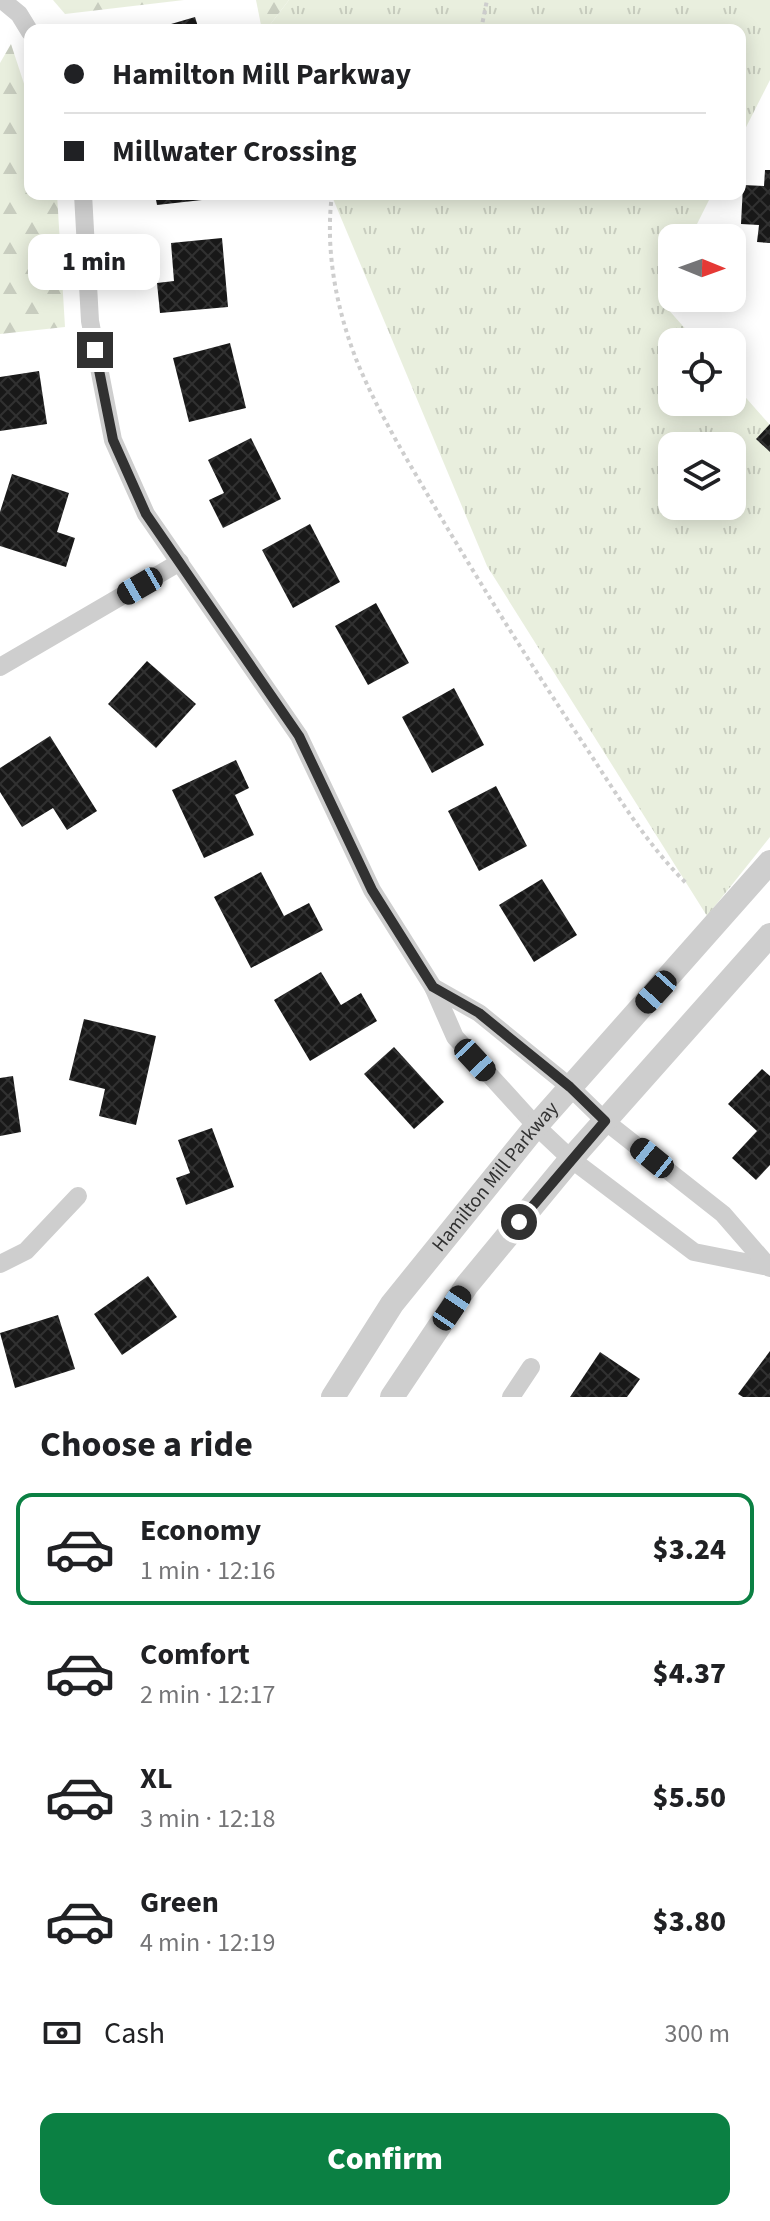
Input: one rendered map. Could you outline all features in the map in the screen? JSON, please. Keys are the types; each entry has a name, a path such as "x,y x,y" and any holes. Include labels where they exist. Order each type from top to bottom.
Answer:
{"street":[{"path":"2,0 19,14 25,24"},
{"path":"83,200 90,321 113,440 146,514 299,736 372,890 433,987 455,1037 536,1126 571,1159 694,1252 769,1267"},
{"path":"0,667 180,562"},
{"name":"Hamilton Mill Parkway","path":"333,1397 392,1304 536,1126 770,862"},
{"path":"392,1397 467,1285 571,1159 770,935"},
{"path":"433,987 479,1013 570,1087 605,1121 723,1214 769,1267"},
{"path":"0,1264 26,1251 78,1196"},
{"path":"511,1397 531,1367"}],"path":[{"path":"482,24 487,0"},
{"path":"331,200 328,223 331,270 356,359 399,447 493,605 557,704 660,857 688,885"}],"green space":[{"path":"53,0 184,0 65,14"},
{"path":"256,0 289,0 271,24 261,24"},
{"path":"289,0 770,0 770,80 746,127 746,24 271,24"},
{"path":"11,44 24,84 24,200 57,200 65,327 0,334 0,63"},
{"path":"334,200 709,200 697,224 658,224 658,312 670,312 685,328 658,328 658,416 746,416 746,398 770,425 770,837 707,916 487,566"}],"building":[{"path":"195,17 197,24 171,24"},
{"path":"765,170 770,170 770,243 757,242 759,225 741,224 746,185 764,186"},
{"path":"156,200 202,200 157,205"},
{"path":"222,238 228,307 160,313 157,283 174,281 171,243"},
{"path":"230,343 246,408 189,422 173,358"},
{"path":"39,371 47,424 0,431 0,377"},
{"path":"770,424 770,452 756,439"},
{"path":"251,438 281,499 223,528 209,500 224,493 208,460"},
{"path":"12,474 69,493 57,532 75,538 66,567 0,546 0,512"},
{"path":"310,524 340,582 293,608 262,550"},
{"path":"376,603 409,663 368,685 335,626"},
{"path":"147,661 196,704 156,748 108,704"},
{"path":"454,688 484,745 432,773 402,717"},
{"path":"50,736 97,811 67,830 53,808 22,827 0,792 0,768"},
{"path":"236,760 249,788 235,795 254,835 204,858 172,790"},
{"path":"496,786 527,846 479,871 448,811"},
{"path":"261,872 284,916 309,903 323,930 251,968 214,897"},
{"path":"542,879 577,935 534,962 499,905"},
{"path":"321,972 341,1005 361,993 377,1021 310,1061 274,1000"},
{"path":"84,1019 156,1036 136,1125 99,1116 105,1089 69,1080"},
{"path":"394,1047 444,1102 414,1129 364,1074"},
{"path":"762,1069 770,1076 770,1165 756,1180 732,1158 757,1131 728,1104"},
{"path":"13,1076 21,1132 0,1136 0,1078"},
{"path":"212,1128 234,1187 186,1205 176,1178 190,1173 178,1140"},
{"path":"148,1276 177,1317 122,1355 94,1314"},
{"path":"58,1315 75,1369 15,1388 0,1333"},
{"path":"770,1351 770,1397 743,1397 738,1394"},
{"path":"600,1352 640,1379 627,1397 570,1397"}],"route":[{"path":"95,350 113,440 146,514 299,736 372,890 433,987 479,1013 570,1087 605,1121 519,1222"}]}
